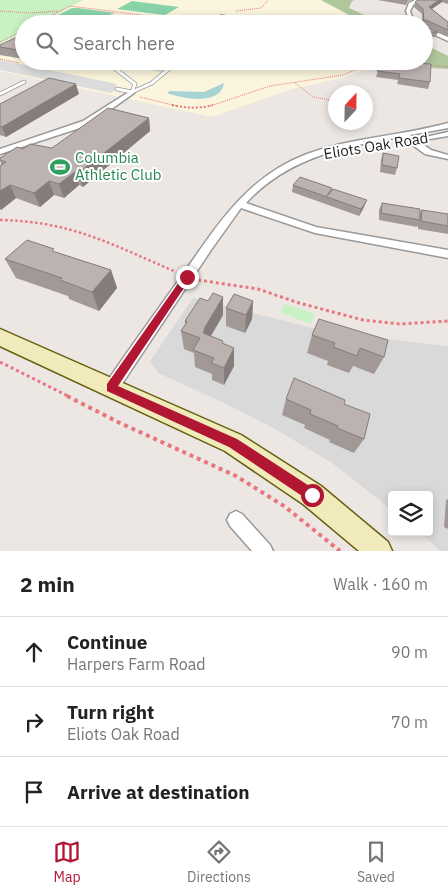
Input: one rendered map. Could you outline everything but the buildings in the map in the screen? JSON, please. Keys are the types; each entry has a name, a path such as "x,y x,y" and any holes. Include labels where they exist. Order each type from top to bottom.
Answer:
{"main road":[{"path":"0,337 233,443 312,495 379,551"}],"street":[{"path":"409,15 408,11 411,4 418,0"},
{"path":"433,32 448,39"},
{"path":"0,152 86,123 130,93"},
{"name":"Eliots Oak Road","path":"111,388 238,204 270,176 305,158 407,137 448,125"},
{"name":"Eliots Oak Road","path":"407,137 448,134"},
{"path":"407,137 428,152 448,157"},
{"path":"238,204 315,230 448,254"},
{"path":"236,520 264,551"}],"lane":[{"path":"117,70 135,84 130,93"},
{"path":"117,89 130,93 152,83 167,70"},
{"path":"0,94 24,82"}],"path":[{"path":"52,15 70,6 152,15"},
{"path":"0,11 35,13 61,10"},
{"path":"0,42 15,34"},
{"path":"0,59 15,62"},
{"path":"433,66 448,67"},
{"path":"130,93 195,109 212,106 270,86 343,75 356,70"},
{"path":"294,83 313,97 328,100"},
{"path":"363,320 419,324 448,320"},
{"path":"0,362 120,423 236,476 284,506 340,551"}],"shaded area":[{"path":"83,0 332,0 361,15 55,15"},
{"path":"15,36 15,70 364,70 342,78 292,89 212,117 0,71 0,44"},
{"path":"0,60 15,63 15,70 49,70 117,84 115,86 119,87 111,93 0,70"},
{"path":"193,298 332,333 448,346 448,551 440,551 424,536 433,536 433,491 388,491 388,507 332,463 275,429 158,373 150,361"}],"green space":[{"path":"0,0 83,0 55,15 15,15 15,36 0,44"},
{"path":"321,0 355,0 352,1 349,8 364,15 349,15"},
{"path":"132,1 179,7 165,15 117,9"},
{"path":"72,8 115,13 109,15 58,15"},
{"path":"433,48 448,56 448,69 433,68"},
{"path":"285,304 315,314 311,324 280,312"}],"water":[{"path":"224,83 221,91 208,98 181,97 167,93 170,91 204,92"}],"place":[{"name":"Columbia Athletic Club","path":"60,167"}],"route":[{"path":"187,277 111,388 233,443 312,495"}]}
